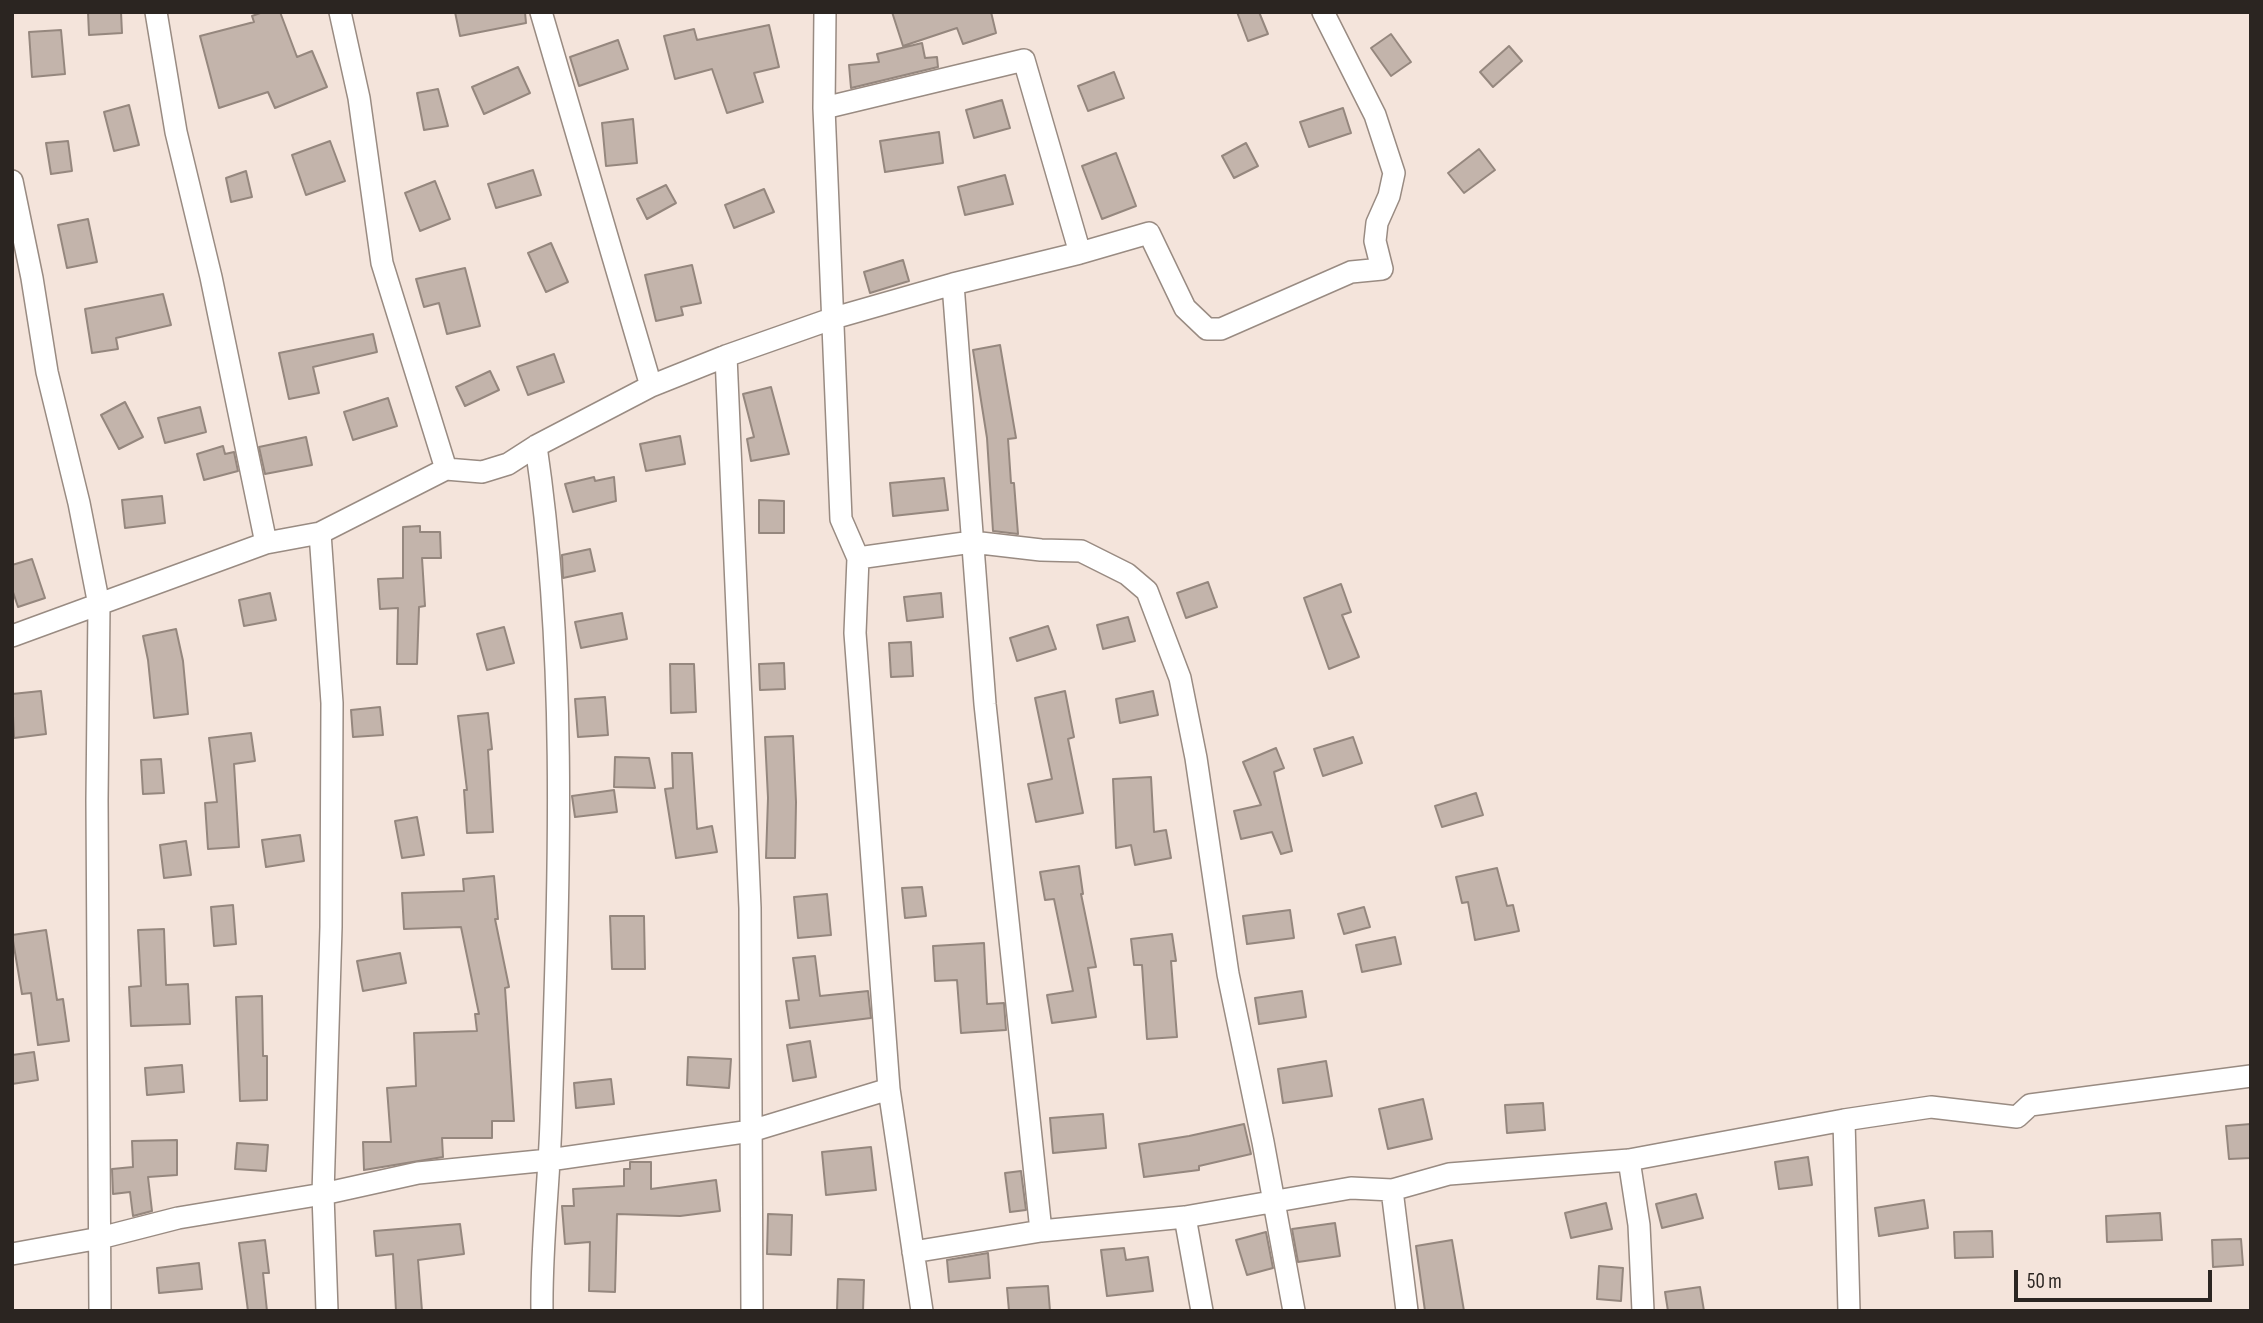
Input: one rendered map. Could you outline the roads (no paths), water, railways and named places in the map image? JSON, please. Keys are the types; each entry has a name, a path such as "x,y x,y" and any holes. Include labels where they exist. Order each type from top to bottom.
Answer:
{"street":[{"path":"156,12 176,132 211,277 266,543"},
{"path":"340,12 359,98 382,263 446,469"},
{"path":"541,12 652,386"},
{"path":"825,12 824,108 841,519 858,558 855,633 889,1089 922,1311"},
{"path":"12,636 266,543 320,533 446,469 482,472 508,464 536,446 652,386 726,356 834,318 954,284 1149,233 1185,308 1207,329 1221,329 1351,272 1382,269 1375,241 1377,223 1389,196 1394,173 1375,115 1323,12"},
{"path":"824,108 1024,60 1080,253"},
{"path":"12,181 32,278 47,372 79,503 99,605 97,800 100,1311"},
{"path":"954,284 985,704 1041,1231"},
{"path":"726,356 750,908 752,1311"},
{"path":"536,446 554,601 559,871 542,1311"},
{"path":"320,533 332,703 331,928 323,1194 327,1311"},
{"path":"858,558 972,542 1041,550 1082,551 1127,574 1147,591 1180,678 1196,758 1228,974 1294,1311"},
{"path":"913,1252 1041,1231 1185,1217 1351,1188 1392,1190 1449,1174 1629,1160 1844,1120 1931,1107 2017,1117 2030,1105 2251,1076"},
{"path":"12,1254 100,1238 178,1218 323,1194 418,1173 549,1160 751,1130 889,1089"},
{"path":"1844,1120 1850,1311"},
{"path":"1629,1160 1639,1225 1643,1311"},
{"path":"1392,1190 1407,1311"},
{"path":"1185,1217 1202,1311"}]}
